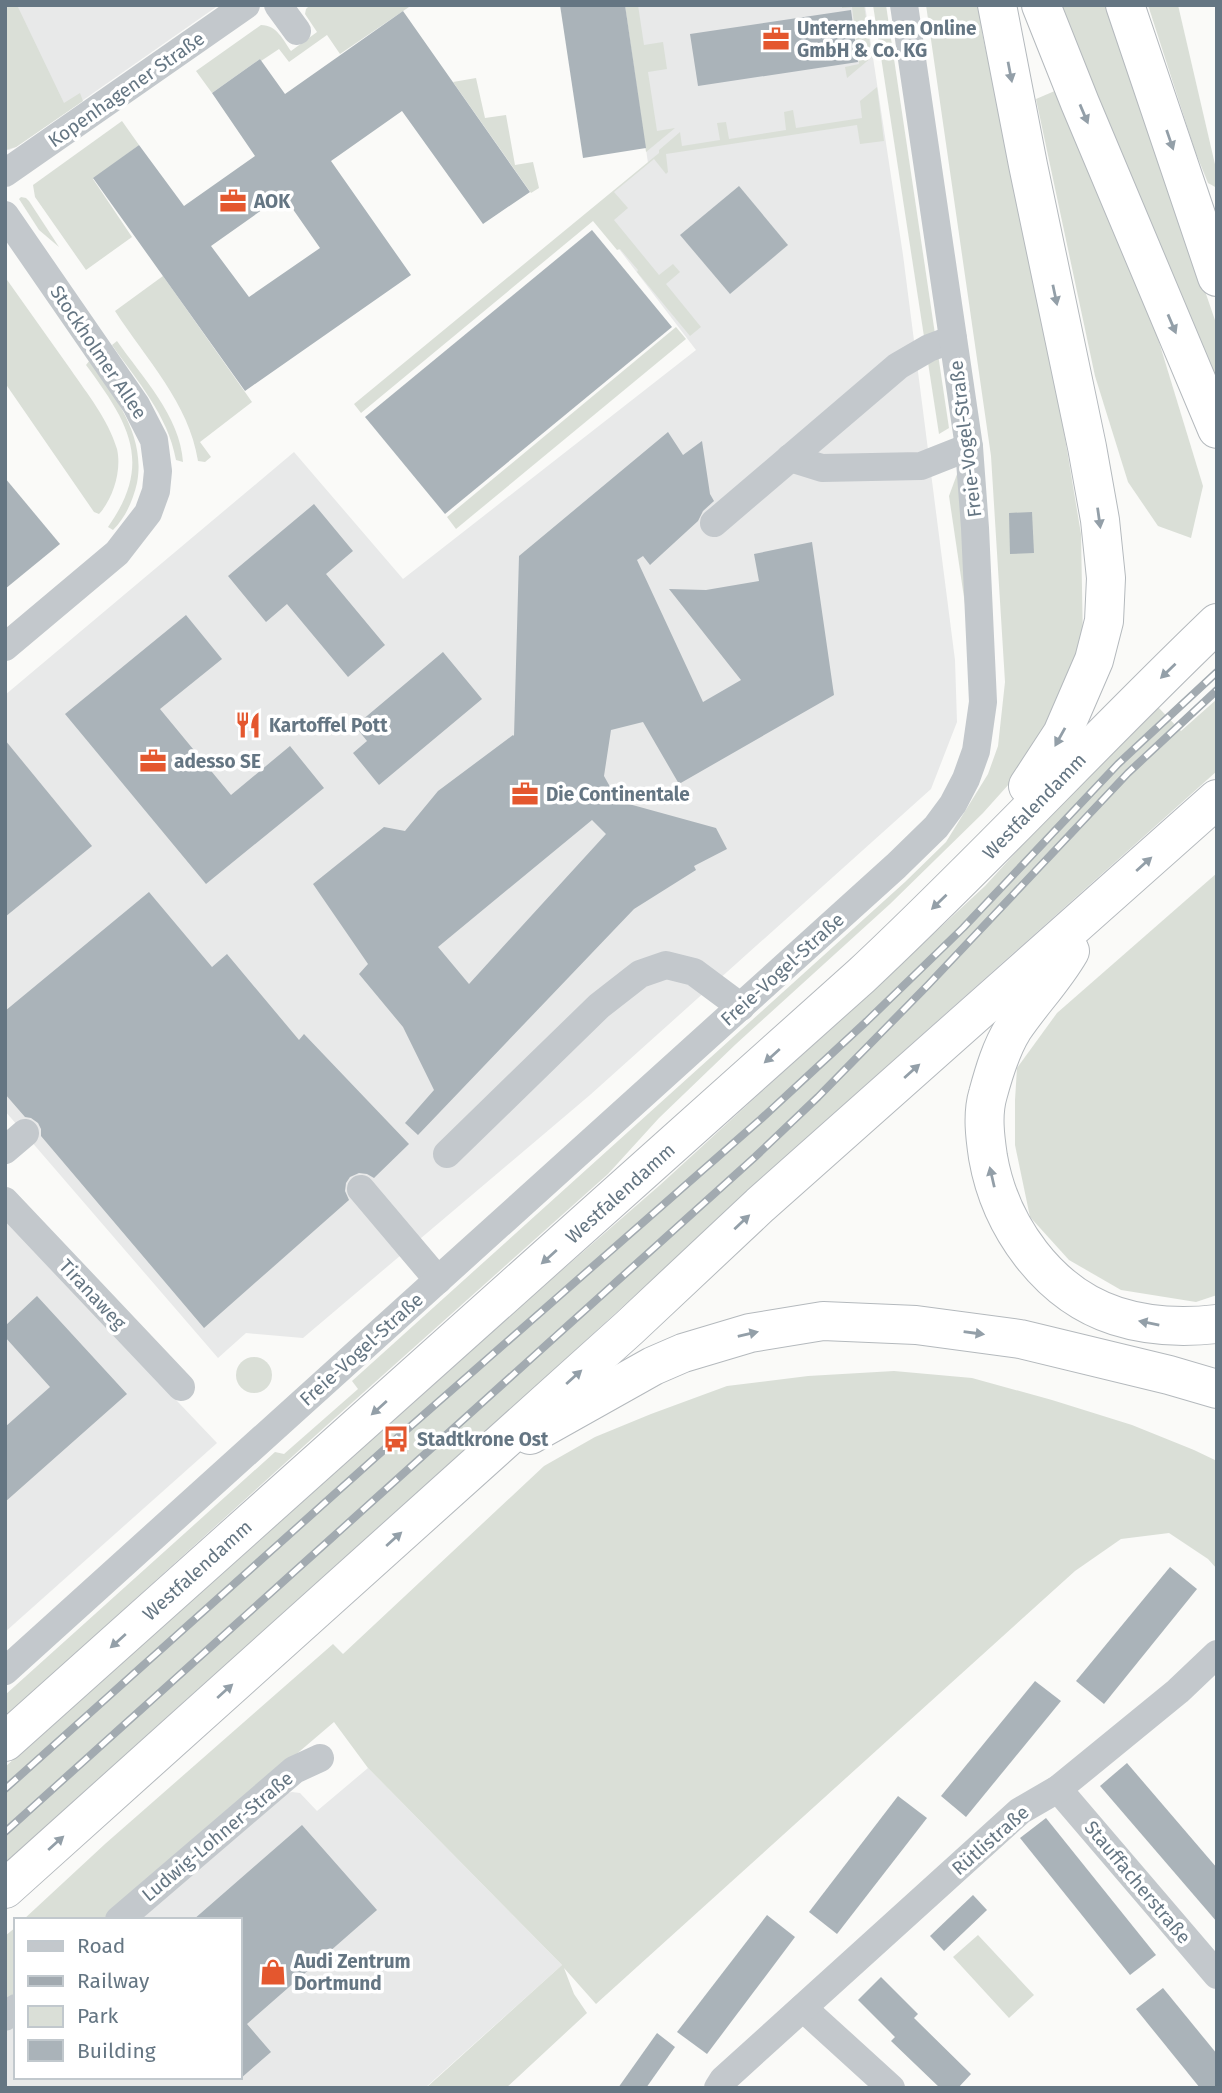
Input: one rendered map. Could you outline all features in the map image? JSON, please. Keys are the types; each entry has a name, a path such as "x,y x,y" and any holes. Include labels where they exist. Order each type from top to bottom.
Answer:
{"highway":[{"path":"988,854 1009,813 1049,756 1072,712 1094,660 1104,621 1106,578 1100,520 1087,447 997,5"},
{"path":"1041,5 1217,429"},
{"path":"1125,5 1217,277"},
{"name":"Westfalendamm","path":"5,1742 840,995 918,923 1141,696 1217,624"},
{"path":"5,1889 629,1328 771,1196 1217,799"},
{"path":"1093,910 1066,957 1012,1031 998,1063 987,1097 984,1134 992,1182 1008,1221 1032,1257 1060,1284 1087,1302 1115,1316 1154,1325 1187,1327 1217,1324"},
{"path":"487,1455 544,1429 653,1366 683,1353 750,1333 824,1321 916,1325 1020,1339 1217,1389"},
{"path":"1087,1355 1167,1393 1217,1411"}],"street":[{"name":"Kopenhagener Straße","path":"5,173 246,5"},
{"path":"278,5 297,31"},
{"name":"Freie-Vogel-Straße","path":"5,1671 896,866 936,827 953,804 971,767 979,736 983,702 975,528 969,447 904,5"},
{"name":"Stockholmer Allee","path":"5,215 136,405 154,440 158,471 156,491 148,513 125,544 92,576 5,647"},
{"path":"714,523 898,366 929,348 953,339"},
{"path":"790,458 822,468 921,466 969,447"},
{"path":"447,1154 599,1006 640,974 666,965 694,972 741,1007"},
{"path":"361,1189 438,1280"},
{"name":"Tiranaweg","path":"5,1201 181,1387"},
{"name":"Rütlistraße","path":"718,2088 723,2080 1020,1811 1058,1788 1178,1691 1217,1654"},
{"name":"Ludwig-Lohner-Straße","path":"121,1918 294,1770 320,1758"},
{"name":"Stauffacherstraße","path":"1058,1788 1217,1975"},
{"path":"803,2008 891,2088"}],"shaded area":[{"path":"5,5 219,5 16,147 5,150"},
{"path":"625,5 865,5 903,255 955,660 957,722 931,789 590,1095 303,1338 246,1333 218,1358 5,1111 5,695 294,452 403,579 696,350 590,211 648,163"},
{"path":"5,1220 217,1443 5,1632"},
{"path":"368,1768 562,1965 425,2088 5,2088 5,2032 14,2025 14,2079 242,2079 242,1918 139,1918 284,1794 300,1793 317,1811"}],"green space":[{"path":"5,5 17,5 64,103 80,93 83,101 16,147 5,150"},
{"path":"310,5 419,5 409,7 340,54 327,35 289,62 279,49 212,93 196,71 261,25 275,30 291,51 317,32 305,14"},
{"path":"625,5 638,5 644,45 663,42 667,69 648,72 657,131 675,128 646,152"},
{"path":"842,5 864,5 872,57 847,78 845,67 859,64 852,7 842,8"},
{"path":"873,5 886,5 949,428 939,434"},
{"path":"926,5 978,5 1053,366 1081,534 1083,643 1064,711 1019,773 983,813 890,904 659,1118 608,1174 5,1717 5,1695 275,1452 284,1454 358,1389 352,1381 905,882 946,842 988,774 998,746 1005,682 991,456"},
{"path":"1055,5 1107,5 1217,326 1217,397"},
{"path":"1148,5 1178,5 1217,173 1217,188 1208,183 1195,151"},
{"path":"476,78 485,118 506,115 515,165 533,162 539,188 531,193 453,82"},
{"path":"877,87 884,141 860,144 857,125 666,154 666,174 654,159 614,192 628,208 614,220 659,275 673,264 680,272 666,284 701,327 690,336 638,270 593,221 361,413 354,404 659,153 659,150 680,132 682,146 720,140 717,123 726,122 729,139 786,130 784,112 793,110 796,128 862,118 860,101"},
{"path":"1057,90 1152,319 1203,486 1191,538 1158,526 1128,482 1095,376 1036,99"},
{"path":"122,121 139,145 93,179 132,237 86,270 35,197 33,185"},
{"path":"21,197 29,201 59,247 39,230 19,199"},
{"path":"163,276 252,402 200,442 211,457 205,462 198,461 186,420 165,382 115,311"},
{"path":"5,277 91,398 113,438 118,457 117,475 108,500 99,514 94,512 5,383"},
{"path":"676,327 686,339 456,529 447,517"},
{"path":"117,341 167,413 175,429 183,462 176,460 159,413 112,345"},
{"path":"90,360 126,418 137,449 137,483 125,514 113,530 108,527 122,504 130,482 130,443 114,405 86,365"},
{"path":"960,466 970,638 949,496"},
{"path":"1217,699 1217,771 812,1133 354,1553 5,1868 5,1767 416,1397 660,1185 903,962 985,886 1071,792 1158,707 1181,731"},
{"path":"1217,873 1217,1295 1196,1302 1121,1290 1069,1260 1030,1217 1015,1145 1015,1100 1017,1068 1057,1013"},
{"path":"254,1357 266,1363 272,1375 266,1387 254,1393 242,1387 236,1375 242,1363"},
{"path":"894,1371 972,1378 1132,1425 1194,1450 1217,1461 1217,1569 1208,1559 1169,1533 1121,1539 1075,1571 596,2004 564,1968 574,1994 587,2013 506,2088 426,2088 562,1965 368,1768 334,1722 104,1918 25,1918 105,1844 333,1644 343,1654 544,1466 595,1437 727,1386 808,1376"},
{"path":"14,1929 14,1995 5,2002 5,1936"},
{"path":"978,1935 1034,1995 1009,2018 953,1957"}],"building":[{"path":"560,5 625,5 646,148 583,158"},
{"path":"851,10 858,62 698,86 690,34"},
{"name":"AOK","path":"403,11 530,192 483,224 402,111 331,161 411,275 245,391 93,178 139,145 184,206 255,156 212,93 260,59 285,94","holes":["283,195 320,248 249,297 211,246"]},
{"path":"739,186 788,245 730,294 680,235"},
{"path":"592,230 672,327 445,514 365,417"},
{"name":"Die Continentale","path":"668,432 683,455 702,441 710,494 714,501 703,511 698,521 650,565 643,556 637,560 703,702 741,680 669,589 706,590 759,581 754,554 812,542 834,695 679,784 643,722 611,730 604,776 618,801 716,828 727,849 694,866 696,870 634,909 418,1135 405,1123 434,1090 403,1027 359,974 368,964 313,884 384,827 405,831 438,791 514,736 519,556","holes":["592,820 606,834 469,984 438,947"]},
{"path":"5,478 60,544 5,589"},
{"path":"314,504 353,551 326,574 385,645 348,677 287,604 266,622 228,576"},
{"path":"1032,512 1034,553 1010,554 1009,513"},
{"name":"adesso SE","path":"186,615 222,659 160,709 231,795 290,746 324,788 206,884 65,714"},
{"path":"443,652 482,699 379,785 353,753 367,741 355,726"},
{"path":"5,740 92,846 5,917"},
{"path":"149,892 212,967 227,954 299,1040 304,1034 409,1144 374,1178 359,1173 350,1177 345,1191 349,1200 204,1328 41,1136 38,1123 25,1117 5,1094 5,1011"},
{"path":"37,1296 127,1394 5,1502 5,1427 50,1387 5,1337 5,1326"},
{"path":"1170,1567 1197,1589 1104,1704 1076,1681"},
{"path":"1035,1681 1061,1701 966,1817 941,1796"},
{"path":"1127,1763 1217,1868 1217,1922 1100,1786"},
{"path":"898,1796 927,1818 837,1934 809,1912"},
{"path":"1046,1818 1156,1955 1130,1975 1020,1838"},
{"name":"Audi Zentrum Dortmund","path":"302,1825 377,1910 247,2024 271,2052 242,2077 242,1918 195,1918"},
{"path":"973,1895 987,1910 944,1951 930,1936"},
{"path":"767,1915 795,1937 707,2054 677,2032"},
{"path":"881,1977 918,2014 914,2018 971,2074 958,2088 940,2088 891,2041 895,2037 858,2000"},
{"path":"1163,1988 1217,2054 1217,2088 1200,2088 1136,2009"},
{"path":"657,2033 675,2047 646,2088 618,2088"}],"railway":[{"path":"5,1789 396,1439 761,1119 963,928 1118,764 1217,672"},
{"path":"5,1832 755,1157 928,985 1128,773 1217,690"}],"place":[{"name":"Unternehmen Online GmbH & Co. KG","path":"776,39"},
{"name":"AOK","path":"233,201"},
{"name":"Kartoffel Pott","path":"248,725"},
{"name":"adesso SE","path":"153,761"},
{"name":"Die Continentale","path":"525,794"},
{"name":"Stadtkrone Ost","path":"396,1439"},
{"name":"Audi Zentrum Dortmund","path":"273,1972"}]}
